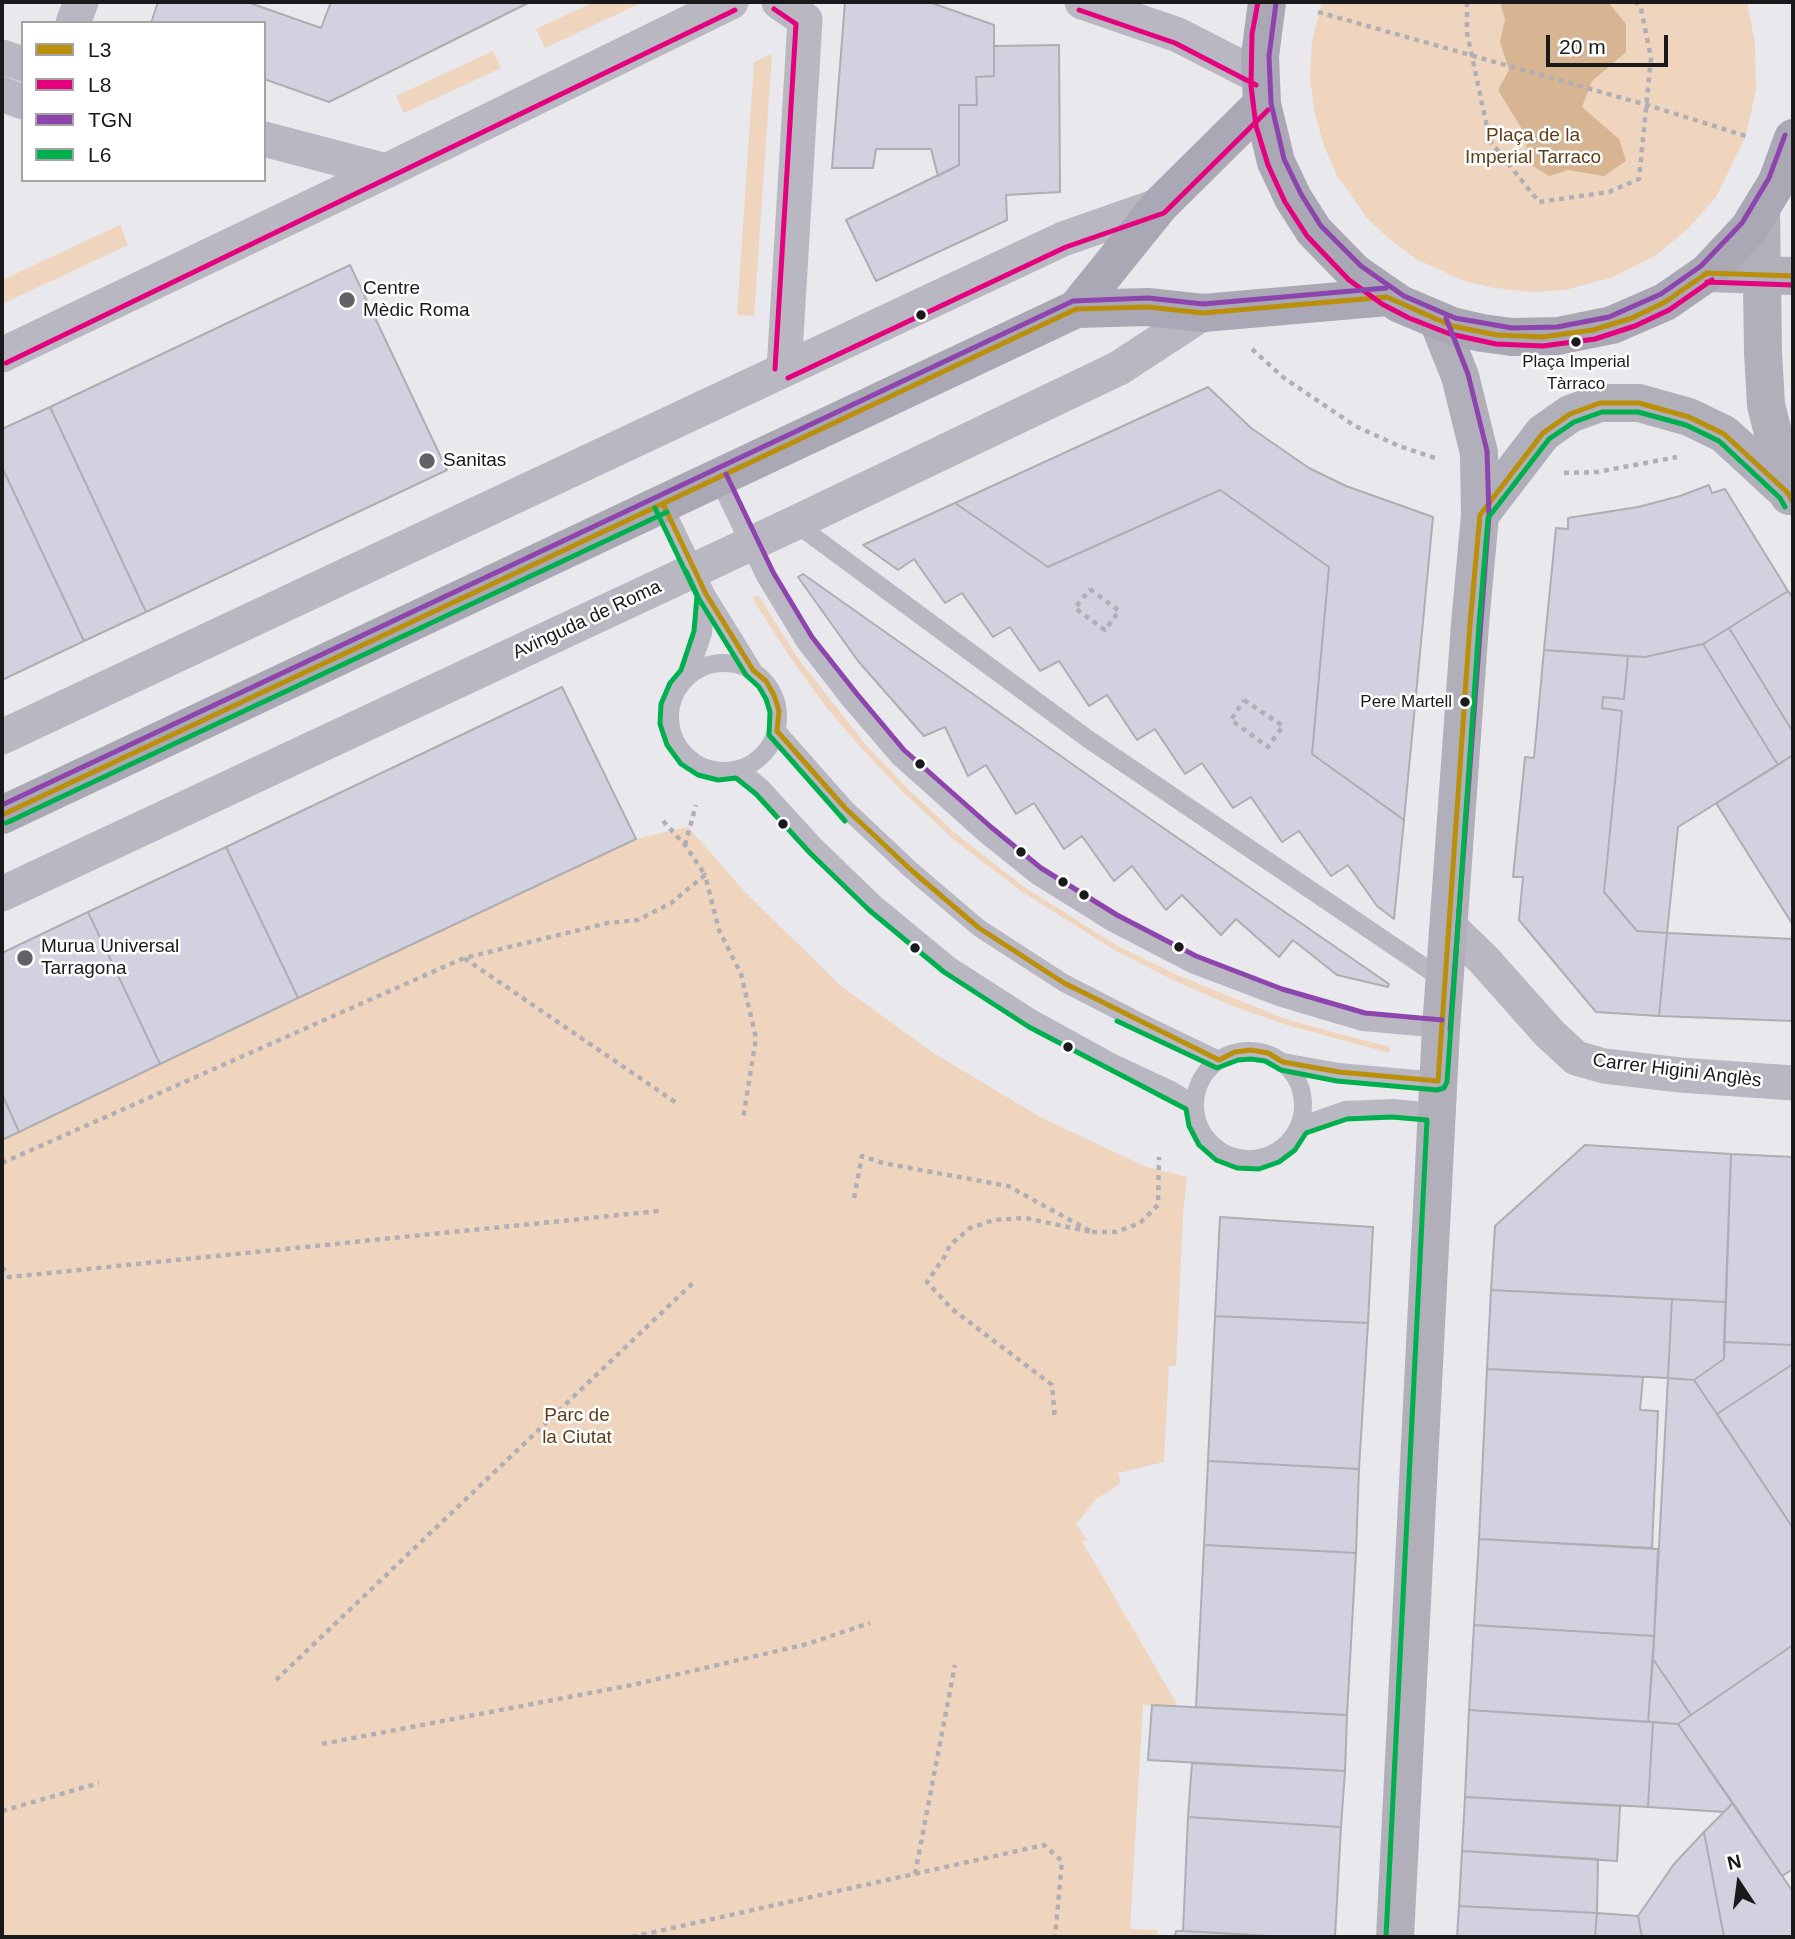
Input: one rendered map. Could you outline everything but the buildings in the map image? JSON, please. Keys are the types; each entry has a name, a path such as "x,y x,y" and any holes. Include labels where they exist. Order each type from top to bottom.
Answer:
{"main road":[{"path":"1268,2 1261,36 1261,90 1276,162 1303,214 1340,260 1387,297 1438,321 1482,333 1543,337 1573,334 1632,318 1665,302 1707,273 1736,244 1761,211 1782,172 1793,138"},
{"name":"Avinguda de Roma","path":"1076,309 1160,205 1261,90"},
{"name":"Avinguda de Roma","path":"2,815 1076,309 1148,307 1203,313 1387,297"}],"street":[{"path":"52,21 59,2"},
{"path":"74,21 81,2"},
{"path":"2,355 731,2"},
{"path":"779,2 805,20 784,370"},
{"path":"1082,2 1128,8 1178,34 1261,90"},
{"path":"2,57 21,63"},
{"path":"2,94 21,101"},
{"path":"266,140 386,171"},
{"name":"Avinguda de Roma","path":"2,737 1063,239 1160,205"},
{"path":"1761,211 1778,275 1763,352 1766,405 1790,497"},
{"path":"1707,273 1778,275"},
{"name":"Avinguda de Roma","path":"2,894 700,582 749,544 1119,368 1203,313"},
{"path":"1395,1937 1441,1029 1480,514 1479,453 1460,376 1438,321"},
{"path":"1480,514 1544,433 1570,414 1600,402 1639,403 1689,417 1724,435 1790,497"},
{"name":"Carrer Higini Anglès","path":"1449,926 1484,960 1549,1033 1576,1058 1604,1066 1793,1083"}],"lane":[{"path":"718,478 765,576 805,642 898,756 985,834 1037,875 1113,922 1192,964 1266,992 1363,1022 1441,1029"},
{"path":"663,504 700,582 753,670"},
{"path":"795,523 1088,739 1445,981"},
{"path":"689,674 720,662 737,663 753,670 766,681 779,711 777,731 770,748 756,761 739,769 720,772 702,767 686,757 675,742 670,723 670,704 678,687 689,674 703,633 700,582"},
{"path":"777,731 845,808 911,870 979,928 1064,983 1220,1060"},
{"path":"739,769 762,788 816,847 875,904 949,965 1033,1019 1194,1104"},
{"path":"1283,1062 1302,1089 1304,1108 1300,1126 1290,1143 1275,1154 1257,1160 1238,1159 1220,1152 1206,1140 1197,1123 1194,1104 1198,1086 1207,1071 1235,1052 1251,1050 1268,1054 1283,1062 1339,1072 1437,1096"},
{"path":"1300,1126 1345,1110 1392,1108 1437,1096"}],"path":[{"path":"1467,2 1467,33 1490,141 1539,202 1609,192 1639,179 1651,58 1641,8 1636,2"},
{"path":"1318,12 1647,105 1746,136"},
{"path":"1203,313 1239,337 1284,379 1344,419 1399,446 1443,460"},
{"path":"1561,474 1597,472 1639,465 1690,452"},
{"path":"1090,589 1119,611 1105,630 1075,608 1090,589"},
{"path":"1244,700 1283,726 1268,747 1231,720 1244,700"},
{"path":"685,845 696,805"},
{"path":"663,821 685,845 705,875 719,930 741,974 756,1038 743,1119"},
{"path":"2,1163 464,958 608,923 638,920 671,903 705,875"},
{"path":"464,958 675,1102"},
{"path":"854,1198 862,1156 883,1163 1008,1186 1092,1232"},
{"path":"1055,1420 1052,1385 952,1309 927,1282 950,1245 970,1228 994,1220 1026,1218 1092,1232 1116,1232 1140,1223 1158,1205 1159,1157"},
{"path":"2,1267 9,1276 659,1211"},
{"path":"276,1680 696,1280"},
{"path":"322,1744 632,1685 807,1644 870,1623"},
{"path":"915,1874 955,1665"},
{"path":"2,1811 99,1783"},
{"path":"632,1937 1045,1845 1062,1861 1055,1937"}],"green space":[{"path":"594,2 643,2 545,48 536,29"},
{"name":"Plaça de la Imperial Tarraco","path":"1322,2 1747,2 1755,43 1756,89 1746,136 1716,197 1687,230 1656,255 1613,277 1566,290 1532,292 1464,281 1416,259 1387,237 1367,218 1336,174 1324,146 1314,110 1310,78 1312,40"},
{"path":"493,51 501,68 404,113 396,96"},
{"path":"772,54 754,316 737,315 754,62"},
{"path":"120,225 128,245 2,304 2,280"},
{"path":"758,595 797,657 866,745 955,833 1024,887 1118,946 1177,975 1288,1020 1390,1047 1389,1053 1287,1025 1235,1007 1175,981 1116,951 1021,891 952,838 861,748 792,660 752,598"},
{"name":"Parc de la Ciutat","path":"688,827 745,892 841,986 932,1052 1040,1117 1144,1166 1187,1177 1176,1366 1169,1366 1164,1462 1118,1473 1121,1483 1095,1500 1076,1524 1087,1540 1082,1541 1178,1706 1143,1705 1130,1929 1158,1930 1157,1937 2,1937 2,1140 636,839"}],"shaded area":[{"path":"1500,2 1608,2 1626,24 1626,52 1592,81 1582,107 1619,139 1626,161 1604,176 1568,170 1549,176 1528,163 1525,134 1498,90 1509,70 1500,42 1505,19"}],"transit line":[{"name":"L8","path":"1258,2 1252,34 1251,86 1256,126 1268,165 1285,202 1307,236 1349,280 1382,304 1450,334 1496,344 1543,346 1595,339 1635,326 1669,310 1712,280"},
{"name":"TGN","path":"1276,3 1269,56 1271,103 1284,159 1301,194 1321,226 1361,266 1404,296 1455,318 1512,328 1557,327 1609,317 1661,294 1701,266 1742,223 1769,178 1785,135"},
{"name":"L8","path":"774,9 796,24 775,369"},
{"name":"L8","path":"6,363 735,10"},
{"name":"L8","path":"1079,10 1175,43 1256,85"},
{"name":"L8","path":"788,378 1066,247 1164,213 1268,110"},
{"name":"L3","path":"1707,273 1793,276"},
{"name":"L3","path":"1387,297 1452,326 1497,335 1543,337 1593,330 1632,318 1665,302 1707,273"},
{"name":"L8","path":"1707,282 1793,285"},
{"name":"TGN","path":"2,805 1073,301 1148,298 1203,304 1386,288"},
{"name":"L3","path":"2,815 1076,309 1148,307 1203,313 1387,297"},
{"name":"TGN","path":"1446,318 1468,374 1487,451 1489,515 1450,1030"},
{"name":"L3","path":"1480,515 1543,433 1570,414 1600,403 1639,403 1689,417 1724,434 1787,492 1793,502"},
{"name":"L6","path":"1117,1021 1217,1068 1238,1060 1251,1059 1265,1061 1281,1070 1337,1081 1437,1090 1444,1088 1447,1082 1488,518 1549,439 1574,422 1602,412 1638,412 1686,425 1719,441 1780,498 1785,507"},
{"name":"TGN","path":"726,474 773,572 812,637 857,694 904,750 1041,868 1117,915 1196,956 1282,989 1365,1013 1442,1020"},
{"name":"L3","path":"663,504 706,594 753,670 766,681 774,695 779,711 777,731 845,808 911,870 979,928 1064,983 1219,1060"},
{"name":"L6","path":"655,508 697,596 694,631 681,670 670,683 661,704 660,724 667,745 681,764 698,775 718,780 736,778 756,794 810,853 869,910 944,972 1029,1027 1186,1109 1189,1126 1199,1145 1216,1160 1237,1168 1259,1169 1279,1162 1295,1150 1306,1133 1347,1119 1392,1117 1427,1120 1386,1937"},
{"name":"L6","path":"6,823 667,512"},
{"name":"L3","path":"1438,1081 1480,515"},
{"name":"L6","path":"686,571 699,599 746,675 759,687 766,699 770,712 769,735 845,821"},
{"name":"L3","path":"1219,1060 1235,1052 1251,1050 1268,1053 1283,1062 1339,1072 1438,1081"}],"place":[{"name":"Centre Mèdic Roma","path":"347,300"},
{"name":"Plaça Imperial Tàrraco","path":"1576,342"},
{"name":"Sanitas","path":"427,461"},
{"name":"Pere Martell","path":"1465,702"},
{"name":"Murua Universal Tarragona","path":"25,958"}]}
